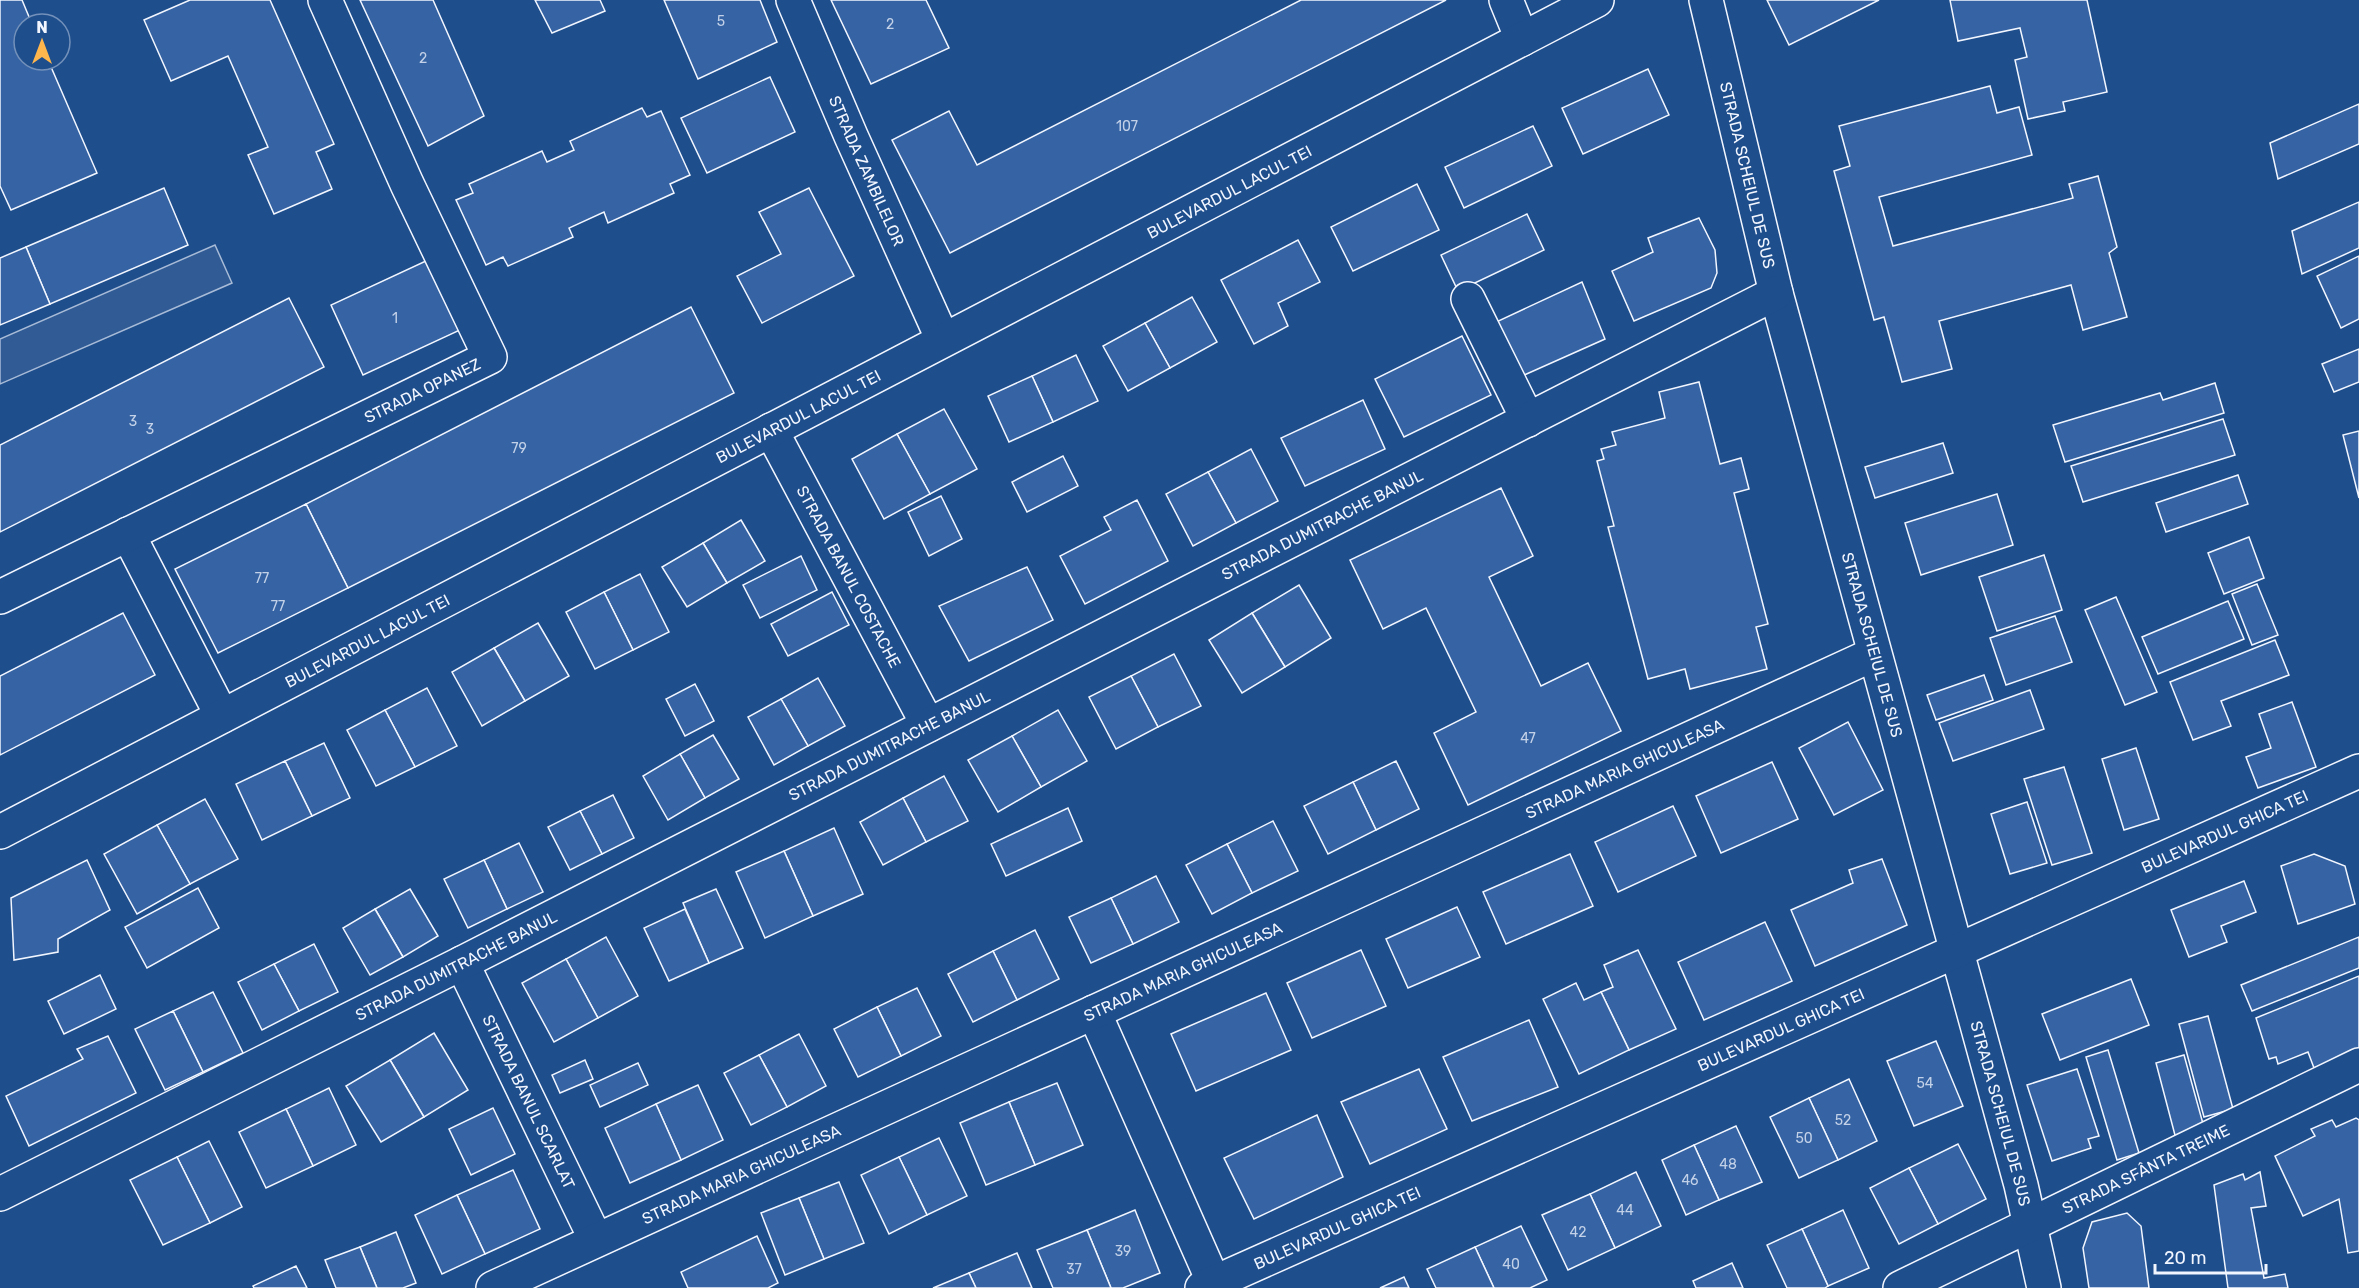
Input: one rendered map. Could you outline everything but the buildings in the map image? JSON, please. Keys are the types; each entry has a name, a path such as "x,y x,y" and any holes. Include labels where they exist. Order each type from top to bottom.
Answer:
{"street":[{"name":"STRADA OPANEZ","path":"0,597 490,357 407,184 325,0"},
{"name":"STRADA ZAMBILELOR","path":"793,0 851,136 943,340"},
{"path":"1506,0 1522,39"},
{"name":"BULEVARDUL LACUL TEI","path":"0,832 1597,0"},
{"name":"STRADA SCHEIUL DE SUS","path":"1706,0 1776,293 2031,1224 2044,1288"},
{"name":"STRADA DUMITRACHE BANUL","path":"0,1194 462,963 1776,293"},
{"path":"1468,299 1528,420"},
{"name":"STRADA BANUL COSTACHE","path":"771,430 928,725"},
{"path":"128,534 222,716"},
{"name":"STRADA MARIA GHICULEASA","path":"493,1288 1874,654"},
{"name":"BULEVARDUL GHICA TEI","path":"1208,1285 2359,771"},
{"name":"STRADA BANUL SCARLAT","path":"462,963 596,1240"},
{"path":"1094,1012 1208,1285"},
{"name":"STRADA SFÂNTA TREIME","path":"1900,1288 2359,1065"}],"shaded area":[{"path":"215,245 232,283 0,384 0,339"}]}
